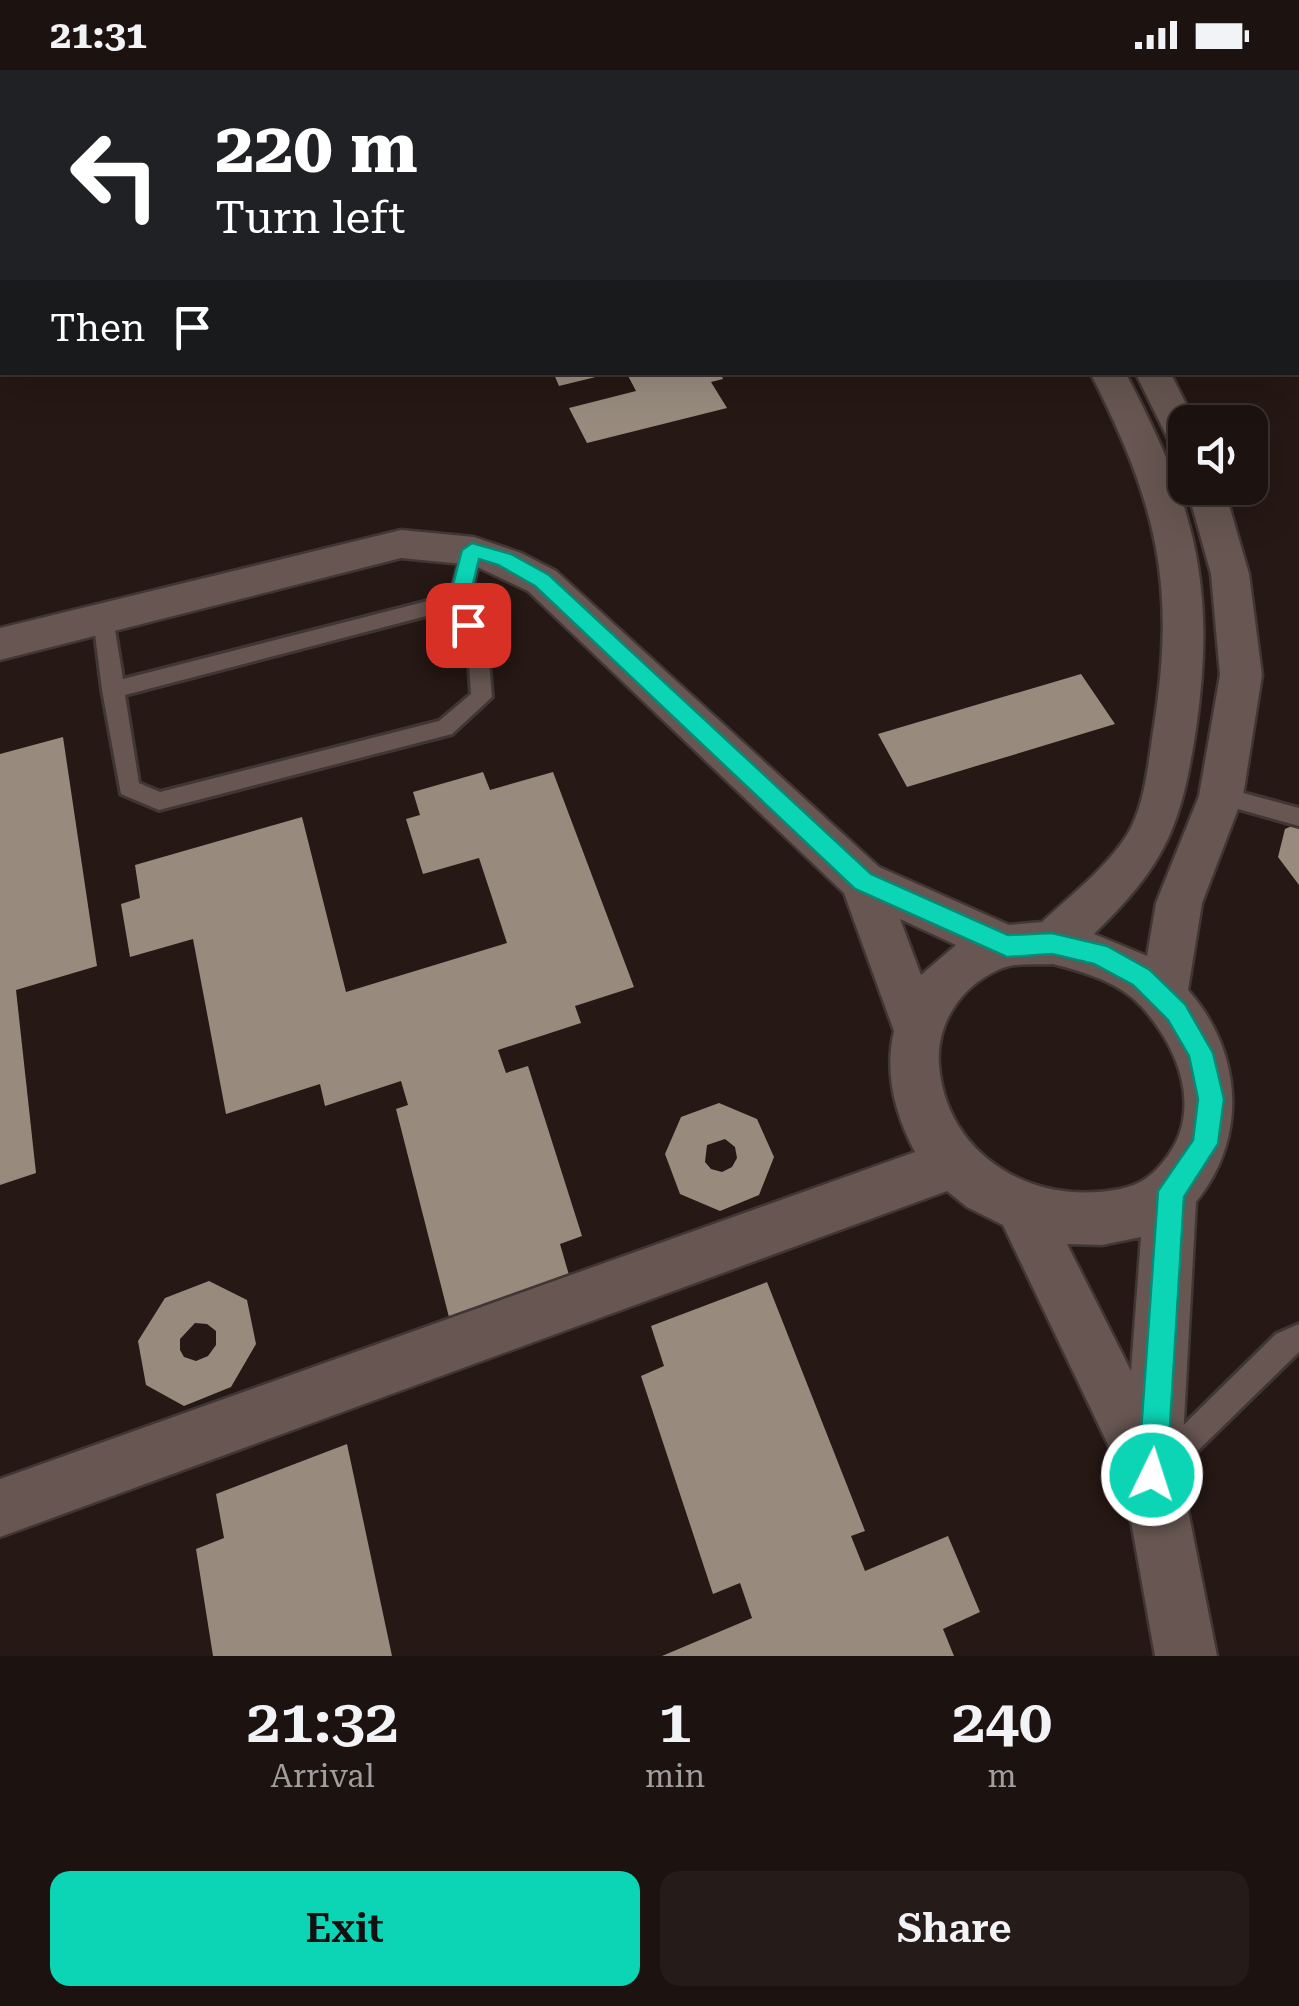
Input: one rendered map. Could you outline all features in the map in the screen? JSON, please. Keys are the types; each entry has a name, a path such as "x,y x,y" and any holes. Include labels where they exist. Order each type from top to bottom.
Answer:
{"street":[{"path":"6,640 401,544 442,542 504,559 542,581 863,882 1030,945 1098,954 1141,977 1176,1012 1201,1053 1211,1099 1205,1144 1182,1182 1146,1210 1100,1222 1047,1218 996,1197 954,1163 926,1120 912,1074 917,1029 936,991 966,962 1030,945 1134,860 1157,820 1166,786 1186,654 1183,588 1155,472 1108,375"},
{"path":"1154,375 1168,405"},
{"path":"1164,999 1180,903 1221,796 1241,674 1230,574 1211,505"},
{"path":"863,882 917,1029"},
{"path":"0,1508 954,1163"},
{"path":"1171,1191 1152,1475 1186,1656"},
{"path":"1022,1208 1152,1475"}],"lane":[{"path":"103,618 130,788 160,801 445,728 482,697 478,650 459,600 472,550"},
{"path":"112,690 459,600"},
{"path":"1221,796 1299,817"},
{"path":"1152,1475 1286,1344 1299,1338"}],"building":[{"path":"554,375 604,375 559,386"},
{"path":"628,375 721,375 723,379 711,382 727,408 587,443 569,408 636,391"},
{"path":"1081,674 1115,724 907,787 878,734"},
{"path":"63,737 97,966 16,990 36,1173 0,1185 0,754"},
{"path":"483,772 490,790 553,772 634,987 575,1006 581,1023 498,1050 506,1073 528,1066 582,1236 560,1244 571,1282 451,1325 396,1109 408,1105 401,1081 325,1106 320,1084 226,1114 193,939 130,957 121,904 140,898 135,865 302,817 346,992 507,943 479,858 423,874 406,819 420,815 413,792"},
{"path":"1299,823 1299,885 1278,857 1285,829"},
{"path":"719,1103 757,1119 774,1157 759,1195 720,1211 680,1194 665,1154 681,1117","holes":["725,1139 735,1147 737,1158 732,1167 722,1172 705,1162 707,1145"]},
{"path":"209,1281 247,1300 256,1344 231,1387 184,1406 146,1385 138,1341 165,1298","holes":["195,1323 207,1324 216,1331 216,1345 208,1356 196,1361 184,1357 180,1339"]},
{"path":"767,1282 865,1531 851,1536 865,1571 948,1536 980,1612 943,1629 954,1656 662,1656 752,1618 740,1583 713,1594 641,1376 664,1366 651,1326"},
{"path":"347,1444 392,1656 213,1656 196,1549 224,1538 216,1494"}],"route":[{"path":"468,625 459,600 472,550 504,559 542,581 863,882 1007,946 1052,944 1098,954 1141,977 1176,1012 1201,1053 1211,1099 1205,1144 1182,1182 1171,1191 1152,1475"}]}
